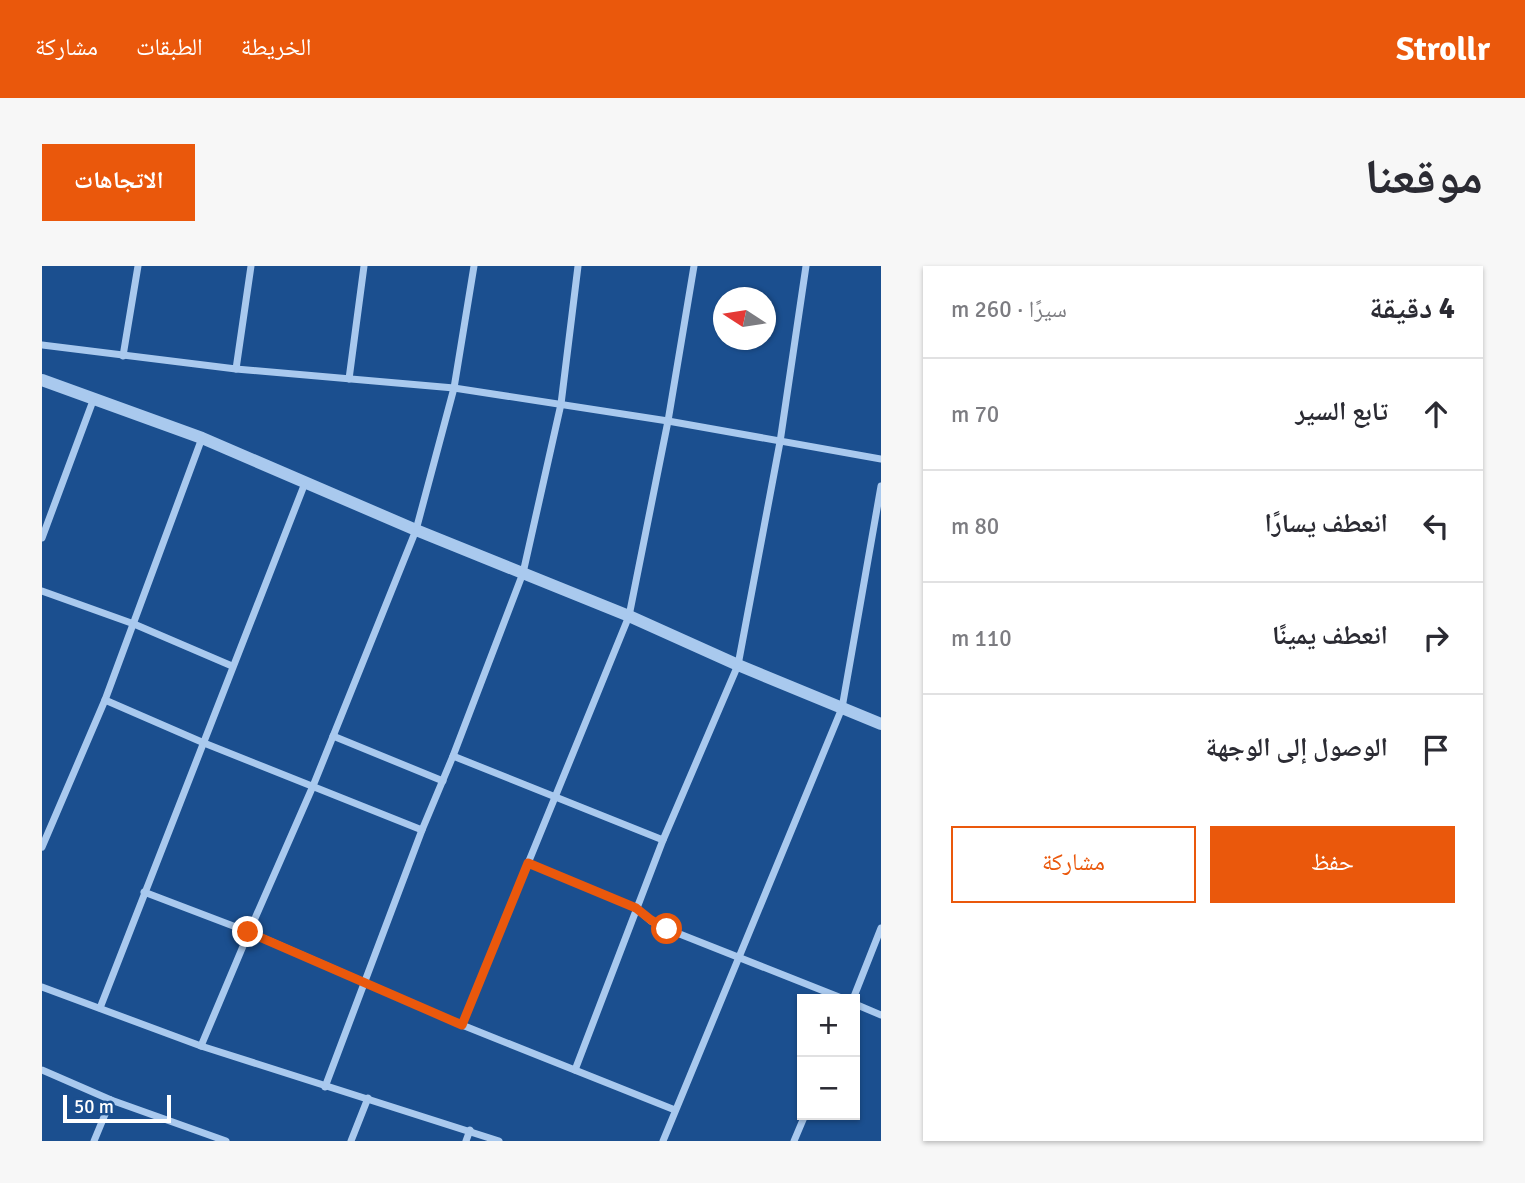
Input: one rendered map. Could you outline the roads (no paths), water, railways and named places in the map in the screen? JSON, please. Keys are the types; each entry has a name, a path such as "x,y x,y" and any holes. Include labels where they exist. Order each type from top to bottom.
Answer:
{"street":[{"path":"123,356 138,266"},
{"path":"236,369 251,266"},
{"path":"349,379 363,266"},
{"path":"201,1046 313,786 416,530 454,388 474,266"},
{"path":"325,1087 523,573 561,404 578,266"},
{"path":"462,1025 629,616 668,421 694,266"},
{"path":"575,1070 663,840 738,665 780,442 806,266"},
{"path":"42,345 236,369 454,388 668,421 881,459"},
{"path":"42,380 202,438 881,724"},
{"path":"42,538 94,398"},
{"path":"42,847 106,700 202,438"},
{"path":"100,1008 305,483"},
{"path":"663,1141 842,708 881,486"},
{"path":"42,591 134,624 232,666"},
{"path":"106,700 204,744 422,830"},
{"path":"333,736 443,781"},
{"path":"453,757 663,840"},
{"path":"528,863 636,908 667,929 832,994"},
{"path":"144,892 248,932 462,1025 675,1110"},
{"path":"857,994 881,928"},
{"path":"42,987 201,1046 499,1141"},
{"path":"860,1005 881,1015"},
{"path":"42,1070 111,1100 225,1141"},
{"path":"351,1141 368,1098"},
{"path":"94,1141 111,1100"},
{"path":"794,1141 803,1120"},
{"path":"466,1141 470,1130"}]}
